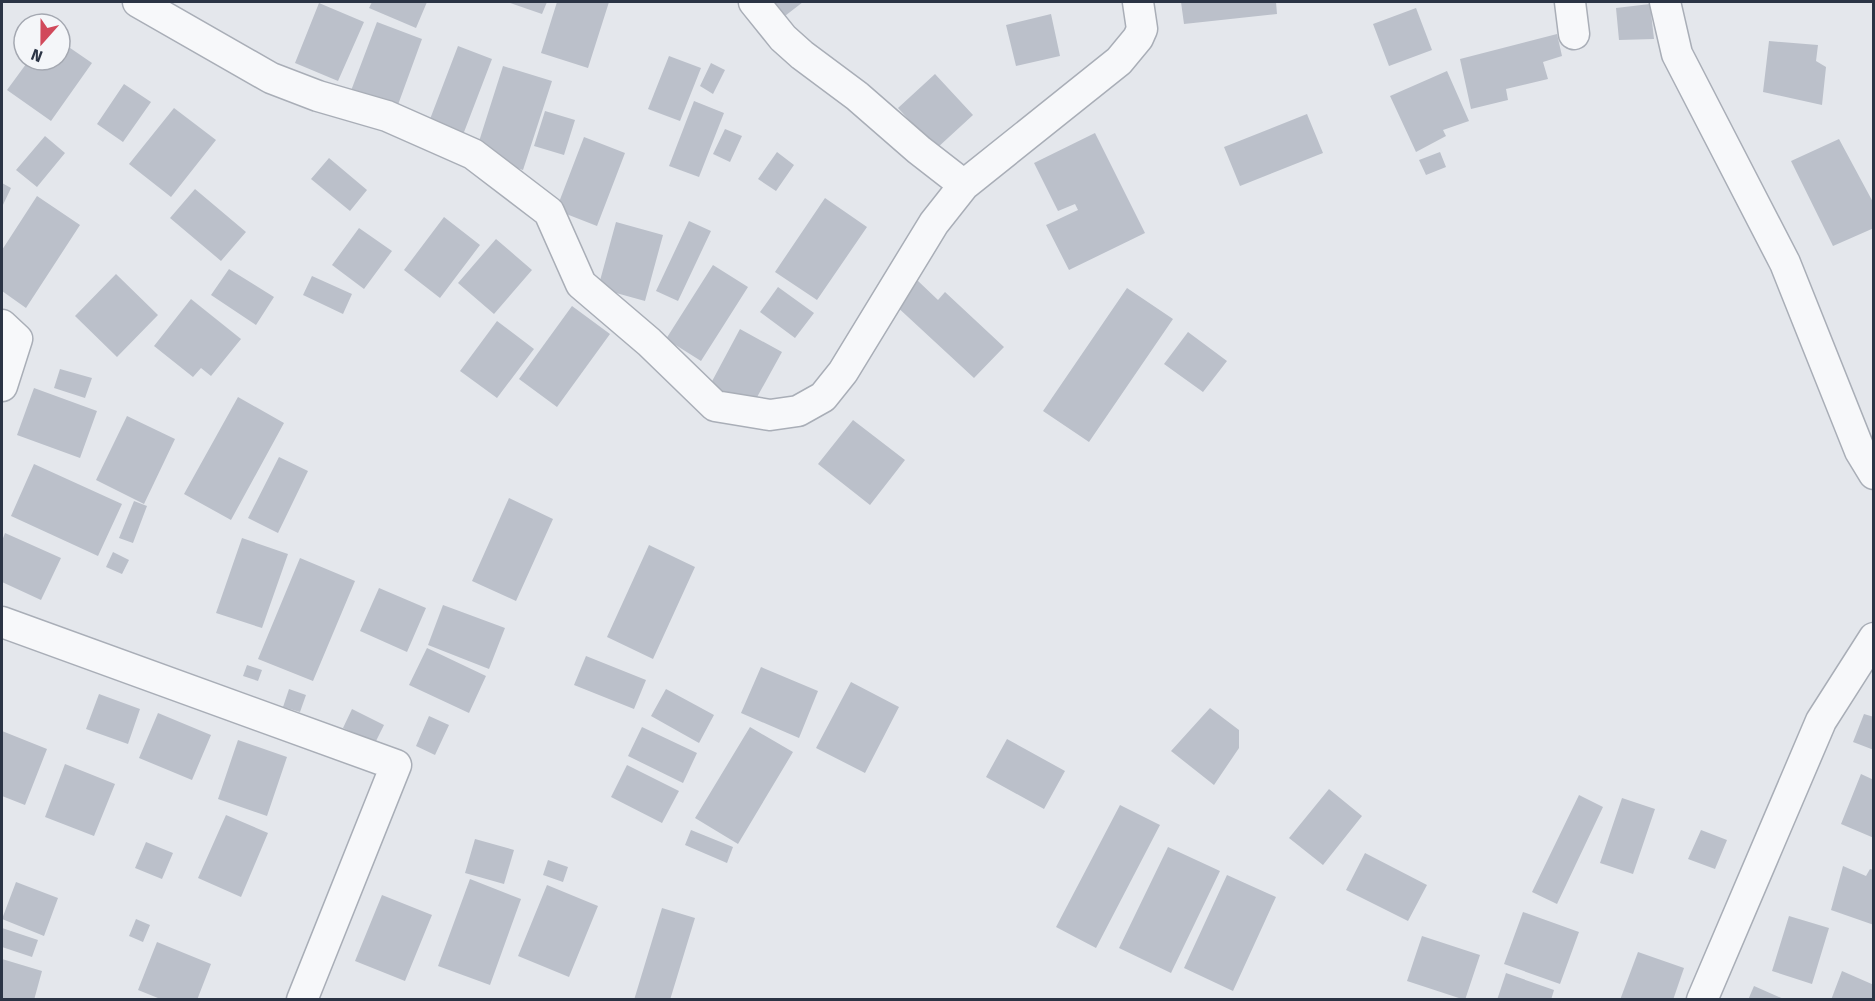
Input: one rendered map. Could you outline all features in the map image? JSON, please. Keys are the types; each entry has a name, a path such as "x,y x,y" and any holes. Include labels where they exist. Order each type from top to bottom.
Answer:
{"street":[{"path":"138,2 272,78 318,96 387,116 473,154 549,212 581,285 649,342 715,406 770,415 798,411 823,397 843,372 934,223 964,185 1119,61 1138,38 1142,29 1138,2"},
{"path":"754,2 783,38 802,56 856,96 964,185"},
{"path":"1570,2 1574,34"},
{"path":"1665,2 1677,54 1785,264 1860,451 1874,474"},
{"path":"2,325 17,339 2,386"},
{"path":"2,622 396,765 302,999"},
{"path":"1702,999 1821,721 1874,638"}],"building":[{"path":"372,2 427,2 416,28 369,8"},
{"path":"507,2 547,2 542,14"},
{"path":"557,2 609,2 588,68 541,53"},
{"path":"766,2 803,2 781,19"},
{"path":"1181,2 1276,2 1277,14 1184,24"},
{"path":"319,3 364,22 338,81 295,63"},
{"path":"1650,4 1654,39 1619,40 1616,8"},
{"path":"1416,8 1432,50 1389,66 1373,24"},
{"path":"1051,14 1060,56 1016,66 1006,25"},
{"path":"377,22 422,39 395,113 349,96"},
{"path":"1557,34 1562,56 1543,62 1548,79 1506,89 1508,100 1471,109 1460,59"},
{"path":"1769,41 1818,45 1816,61 1826,67 1822,105 1763,92"},
{"path":"458,46 492,59 461,140 427,127"},
{"path":"72,49 92,63 51,121 7,90 20,72 72,72"},
{"path":"669,56 701,68 680,121 648,109"},
{"path":"711,63 725,70 713,94 700,86"},
{"path":"503,66 552,81 523,170 475,154"},
{"path":"1447,71 1469,121 1443,130 1446,136 1416,152 1390,96"},
{"path":"935,74 973,115 936,149 898,108"},
{"path":"124,84 151,102 123,142 97,124"},
{"path":"694,101 724,113 699,177 669,166"},
{"path":"174,108 216,140 171,197 129,164"},
{"path":"545,111 575,120 564,155 534,146"},
{"path":"1307,114 1323,153 1240,186 1224,147"},
{"path":"725,129 742,136 730,162 713,154"},
{"path":"1095,133 1145,233 1069,270 1046,225 1078,210 1075,204 1058,211 1034,163"},
{"path":"45,136 65,153 37,187 16,170"},
{"path":"584,137 625,153 597,226 556,210"},
{"path":"1839,139 1874,204 1874,228 1833,246 1791,161"},
{"path":"777,152 794,165 776,191 758,179"},
{"path":"1440,152 1446,167 1426,175 1419,160"},
{"path":"329,158 367,190 350,211 311,179"},
{"path":"2,183 11,188 2,207"},
{"path":"195,189 246,232 221,261 170,218"},
{"path":"37,196 80,225 26,308 2,291 2,250"},
{"path":"825,198 867,227 817,300 775,272"},
{"path":"444,217 480,245 440,298 404,270"},
{"path":"689,221 711,231 678,301 656,291"},
{"path":"616,222 663,235 645,301 598,288"},
{"path":"359,228 392,251 364,289 332,265"},
{"path":"496,239 532,270 494,314 458,283"},
{"path":"713,265 748,287 701,361 666,339"},
{"path":"229,269 274,297 256,325 211,295"},
{"path":"116,274 158,315 117,357 75,316"},
{"path":"312,276 352,294 343,314 303,295"},
{"path":"917,280 938,300 945,292 1004,347 974,378 894,304"},
{"path":"778,287 814,313 795,338 760,312"},
{"path":"1127,288 1173,319 1089,442 1043,411"},
{"path":"191,299 241,339 211,376 201,368 193,377 154,346"},
{"path":"572,306 610,334 557,407 519,379"},
{"path":"497,321 534,349 497,398 460,371"},
{"path":"740,329 782,352 751,408 710,385"},
{"path":"1188,332 1227,361 1203,392 1164,364"},
{"path":"60,369 92,378 85,398 54,388"},
{"path":"34,388 97,411 80,458 17,435"},
{"path":"238,397 284,423 231,520 184,494"},
{"path":"127,416 175,439 144,504 96,480"},
{"path":"853,420 905,460 870,505 818,464"},
{"path":"279,457 308,471 278,533 248,518"},
{"path":"34,464 122,504 98,556 11,516"},
{"path":"509,498 553,519 516,601 472,581"},
{"path":"134,501 147,506 133,543 119,538"},
{"path":"5,533 61,558 41,600 2,582 2,541"},
{"path":"242,538 288,554 262,628 216,613"},
{"path":"649,545 695,567 653,659 607,637"},
{"path":"113,552 129,560 122,574 106,567"},
{"path":"300,558 355,581 313,681 258,659"},
{"path":"379,588 426,608 407,652 360,631"},
{"path":"443,605 505,628 489,669 428,645"},
{"path":"427,648 486,676 469,713 409,685"},
{"path":"586,656 646,680 634,709 574,685"},
{"path":"247,665 262,670 258,681 243,676"},
{"path":"761,667 818,691 799,738 741,713"},
{"path":"851,682 899,707 865,773 816,748"},
{"path":"289,689 306,695 300,712 283,707"},
{"path":"666,689 714,715 699,743 651,716"},
{"path":"99,694 140,709 128,744 86,729"},
{"path":"1210,708 1239,730 1239,748 1214,785 1171,751"},
{"path":"352,709 384,725 375,743 343,728"},
{"path":"158,713 211,735 192,780 139,758"},
{"path":"1864,714 1874,717 1874,750 1853,742"},
{"path":"429,716 449,725 435,755 416,746"},
{"path":"642,727 697,753 683,783 628,756"},
{"path":"750,727 793,752 738,844 695,818"},
{"path":"2,731 47,749 25,805 2,796"},
{"path":"1007,739 1065,771 1044,809 986,777"},
{"path":"238,740 287,757 267,816 218,799"},
{"path":"65,764 115,784 94,836 45,817"},
{"path":"627,765 679,791 662,823 611,797"},
{"path":"1861,774 1874,780 1874,838 1841,824"},
{"path":"1329,789 1362,816 1323,865 1289,838"},
{"path":"1579,795 1603,807 1557,904 1532,892"},
{"path":"1622,798 1655,809 1633,874 1600,863"},
{"path":"1120,805 1160,825 1096,948 1056,927"},
{"path":"226,815 268,833 241,897 198,878"},
{"path":"691,830 733,847 727,863 685,845"},
{"path":"1701,830 1727,840 1715,869 1688,859"},
{"path":"475,839 514,850 504,884 465,873"},
{"path":"146,842 173,853 162,879 135,868"},
{"path":"1168,847 1220,871 1171,973 1119,948"},
{"path":"1365,853 1427,885 1408,921 1346,890"},
{"path":"548,860 568,867 563,882 543,875"},
{"path":"1843,866 1866,876 1870,869 1874,870 1874,925 1831,910"},
{"path":"1227,875 1276,897 1233,991 1184,968"},
{"path":"470,879 521,899 490,985 438,966"},
{"path":"16,882 58,898 44,936 2,919"},
{"path":"547,885 598,906 569,977 518,956"},
{"path":"382,895 432,915 405,981 355,961"},
{"path":"662,908 695,918 670,1000 634,1000"},
{"path":"1523,912 1579,932 1560,984 1504,964"},
{"path":"1789,916 1829,928 1812,984 1772,971"},
{"path":"136,919 150,925 143,942 129,936"},
{"path":"2,928 38,940 32,957 2,947"},
{"path":"1422,936 1480,955 1465,1000 1407,981"},
{"path":"157,942 211,964 197,1000 163,1000 138,990"},
{"path":"1638,952 1684,968 1673,1000 1620,1000"},
{"path":"2,959 42,971 34,1000 2,1000"},
{"path":"1842,971 1874,985 1874,1000 1831,1000"},
{"path":"1506,973 1554,990 1551,1000 1497,1000"},
{"path":"1754,986 1786,1000 1748,1000"}]}
